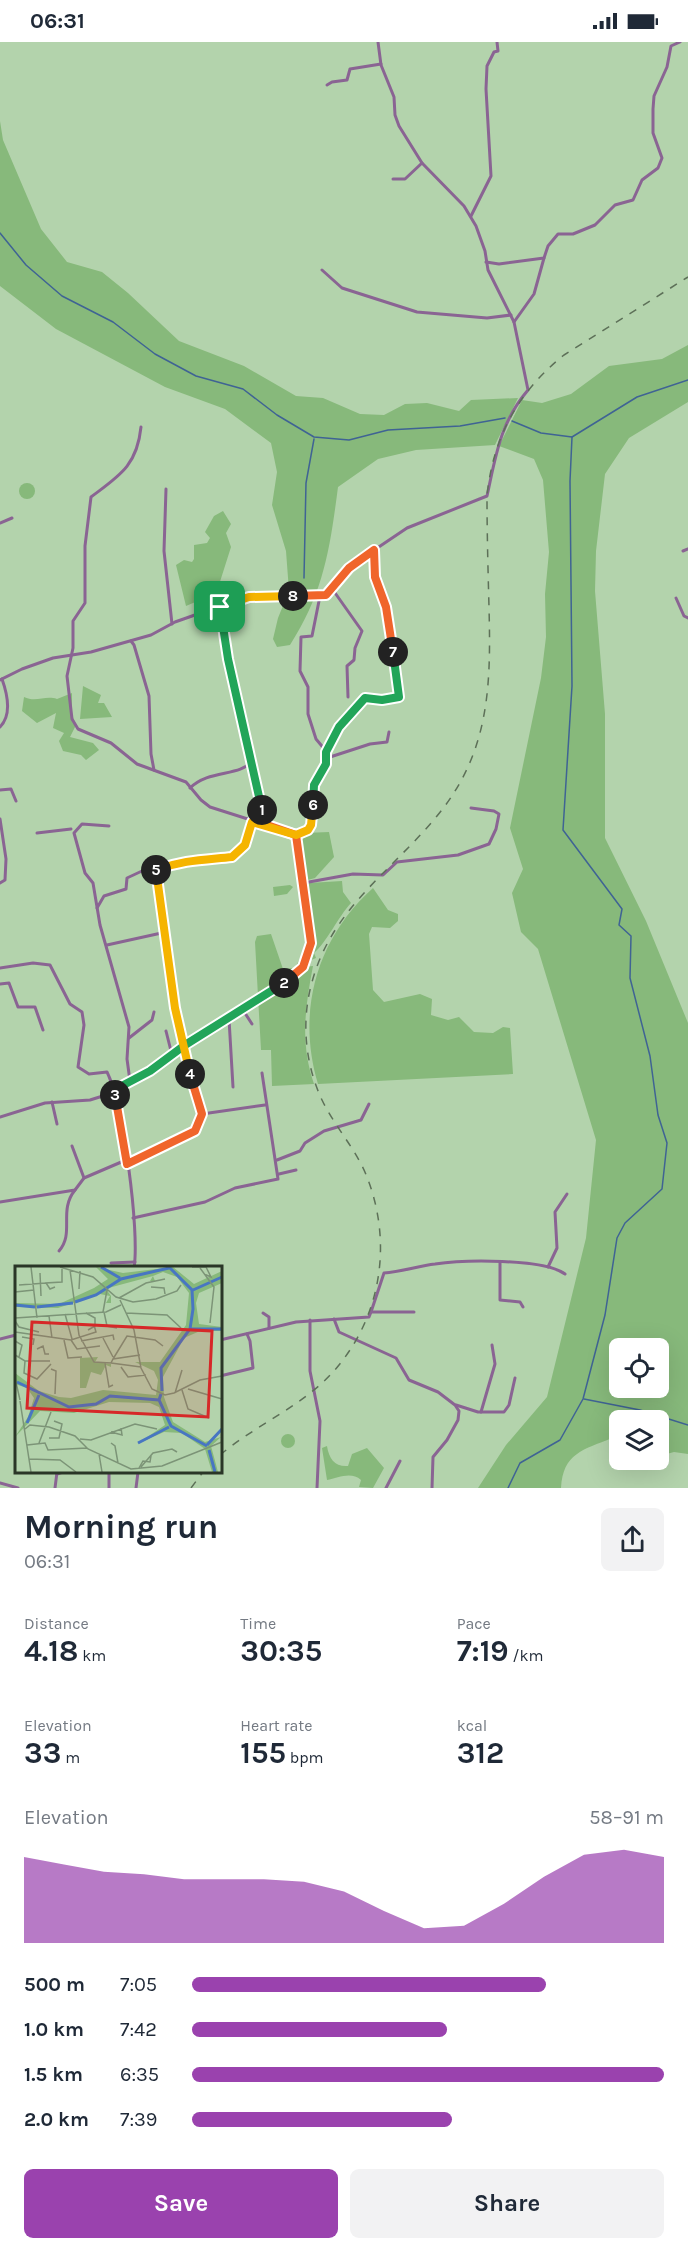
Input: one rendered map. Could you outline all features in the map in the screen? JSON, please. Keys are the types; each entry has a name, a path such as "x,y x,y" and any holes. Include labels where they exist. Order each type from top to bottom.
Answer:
{"street":[{"path":"0,727 6,721 7,710 1,680 26,667 151,634 172,624 261,595 320,596 333,590 345,571 420,522 487,496 493,461 501,436 528,390 514,322 498,295 486,262 485,251 471,216 422,163 395,118 394,97 381,64 378,42"},
{"path":"471,216 490,176 486,118 487,67 494,52 498,51 497,42"},
{"path":"514,322 534,294 548,246 558,234 573,234 595,225 615,205 633,200 642,180 659,166 663,154 652,126 654,96 667,67 671,46 680,42"},
{"path":"327,86 332,82 347,80 348,72 353,67 381,64"},
{"path":"393,179 405,178 422,163"},
{"path":"486,262 499,264 544,258"},
{"path":"322,270 342,288 417,312 487,318 511,315"},
{"path":"141,428 135,458 124,472 92,497 85,546 86,599 84,606 73,621 73,648 69,656 66,690 70,712 77,728 111,743 137,764 180,779 206,805 296,835 308,830 311,825 314,785 325,768 327,758 326,752 316,739 308,714 308,687 301,674 301,636 312,636 320,596"},
{"path":"166,489 164,557 172,624"},
{"path":"0,523 12,518"},
{"path":"683,551 688,549"},
{"path":"326,752 339,727 357,709 359,701 368,697 395,699 400,695 386,607 375,577 374,550"},
{"path":"333,590 362,631 355,646 354,660 347,666 348,697"},
{"path":"676,598 684,616 688,618"},
{"path":"220,607 228,659 264,824"},
{"path":"131,640 149,696 151,754 154,770"},
{"path":"327,758 374,743 387,742 389,732"},
{"path":"190,788 199,778 245,768 252,761"},
{"path":"0,790 11,789 16,801"},
{"path":"302,885 352,875 383,875 397,862 460,854 489,844 499,814 494,811 471,808"},
{"path":"0,819 7,864 5,880 0,883"},
{"path":"97,909 105,896 126,889 127,878 175,866 186,860 232,857 245,845 252,822"},
{"path":"109,826 82,824 74,831 84,869 93,883 117,990 129,1027 127,1059 130,1082"},
{"path":"37,833 71,829"},
{"path":"0,1117 52,1102 90,1100 114,1090 243,1010 281,985 303,967 311,939 296,835"},
{"path":"59,1251 66,1240 65,1206 84,1178 192,1133 202,1114 183,1048 156,869"},
{"path":"107,945 166,932"},
{"path":"0,968 33,963 51,966 57,983 70,1004 78,1007 83,1017 78,1067 89,1074 107,1072 114,1090 127,1162 133,1218 134,1266"},
{"path":"0,984 10,984 18,1007 35,1007 43,1030"},
{"path":"243,1010 252,1024"},
{"path":"129,1038 152,1020 154,1012"},
{"path":"229,1019 233,1087"},
{"path":"166,1031 172,1056"},
{"path":"133,1218 213,1200 235,1188 275,1180 279,1174 265,1105 262,1073"},
{"path":"52,1102 57,1124"},
{"path":"277,1160 300,1151 305,1143 324,1131 361,1120 369,1104"},
{"path":"202,1114 265,1105"},
{"path":"72,1146 84,1178"},
{"path":"279,1174 296,1170"},
{"path":"0,1202 75,1190"},
{"path":"548,1267 556,1248 555,1212 567,1194"},
{"path":"111,1263 135,1262"},
{"path":"500,1262 500,1300 520,1302 523,1307"},
{"path":"222,1340 310,1320 369,1317 382,1274 435,1264 500,1262 548,1267 565,1274"},
{"path":"371,1312 414,1312"},
{"path":"262,1313 269,1317 269,1328"},
{"path":"334,1319 339,1332 396,1358 409,1380 438,1392 459,1411 458,1420 431,1461 432,1488"},
{"path":"310,1320 310,1371 320,1421 317,1488"},
{"path":"250,1341 254,1333"},
{"path":"222,1376 252,1369 250,1341 247,1334"},
{"path":"0,1339 15,1335"},
{"path":"481,1412 495,1364 492,1345"},
{"path":"455,1405 481,1412 506,1410 516,1378"},
{"path":"386,1488 400,1461"},
{"path":"55,1488 57,1473"},
{"path":"109,1473 110,1488"},
{"path":"136,1488 138,1473"},
{"path":"0,1483 18,1488"}],"green space":[{"path":"0,121 3,140 41,229 67,262 102,272 179,341 244,366 296,396 323,398 360,414 384,415 405,404 427,403 459,411 471,400 518,398 495,445 416,450 378,459 338,487 324,569 311,607 290,645 277,647 273,639 278,618 289,591 286,551 272,505 277,472 271,443 225,409 165,387 56,329 0,286"},
{"path":"688,345 688,402 629,438 605,474 596,551 595,591 605,714 605,838 646,921 688,1023 688,1454 669,1453 669,1410 609,1410 609,1439 576,1454 570,1460 561,1488 478,1488 506,1445 547,1397 586,1238 596,1140 538,949 521,932 512,893 523,869 510,828 541,678 546,637 545,594 549,552 543,480 534,459 499,446 522,400 542,403 571,394 609,366 662,359"},
{"path":"27,483 33,485 35,491 33,497 27,499 21,497 19,491 21,485"},
{"path":"223,511 231,524 226,533 231,547 218,588 207,597 186,606 176,565 184,560 192,562 194,545 207,543 210,538 205,532 214,516"},
{"path":"83,686 101,695 98,703 104,703 112,717 80,719"},
{"path":"72,693 72,715 76,725 70,737 93,743 99,750 86,760 81,755 63,751 59,741 64,733 53,728 56,713 37,723 22,711 24,697 57,699"},
{"path":"329,832 334,857 315,878 304,881 298,839 305,833"},
{"path":"342,881 343,892 351,903 314,953 316,958 296,966 308,943 313,950 302,887 309,883"},
{"path":"290,885 293,887 287,894 274,896 273,887"},
{"path":"373,888 388,910 398,914 398,921 390,928 372,927 369,934 373,990 384,1002 420,994 432,999 431,1015 448,1020 459,1017 474,1032 493,1033 503,1027 510,1028 513,1074 318,1084 309,1030 316,977 325,953 338,929"},
{"path":"271,934 283,969 313,966 305,1040 314,1084 272,1086 271,1050 261,1050 255,942 257,936"},
{"path":"285,1434 291,1434 295,1441 291,1448 285,1448 281,1444 281,1438"},
{"path":"327,1446 333,1461 343,1466 348,1466 352,1454 367,1448 384,1468 373,1488 359,1487 361,1480 353,1476 327,1480 322,1448"}],"waterway":[{"path":"0,233 26,265 62,296 113,322 155,354 196,376 243,389 277,415 314,437 349,440 388,430 460,426 505,418"},
{"path":"512,421 541,433 572,437 637,397 688,380"},
{"path":"508,1488 520,1463 560,1440 583,1399 605,1315 617,1238 625,1223 662,1189 667,1143 658,1115 650,1056 630,978 631,936 619,925 622,909 563,830 572,686 570,481 572,437"},
{"path":"304,578 306,483 314,439"},
{"path":"584,1399 640,1410 688,1425"}],"railway":[{"path":"222,1454 298,1402 327,1379 354,1344 373,1299 380,1251 375,1201 362,1167 327,1110 316,1086 306,1042 309,997 321,956 334,933 365,892 419,836 455,792 468,767 477,742 484,717 489,664 487,496 495,454 502,435 521,400 533,384 564,355 688,277"},
{"path":"191,1488 202,1473"}],"route":[{"path":"220,607 228,659 247,735 264,824 296,835 311,939 310,947 303,967 291,978 203,1036 185,1045 183,1048 168,1060 114,1090 127,1164 192,1133 202,1116 184,1053 183,1048 183,1043 175,1008 156,869 175,866 186,860 232,857 238,854 245,845 252,822 264,824 286,830 296,835 308,830 312,821 315,783 325,768 326,752 339,727 357,709 359,701 370,697 378,700 395,699 400,695 386,607 380,596 375,577 374,550 349,568 333,590 326,595 261,595 246,597 220,607"}]}
